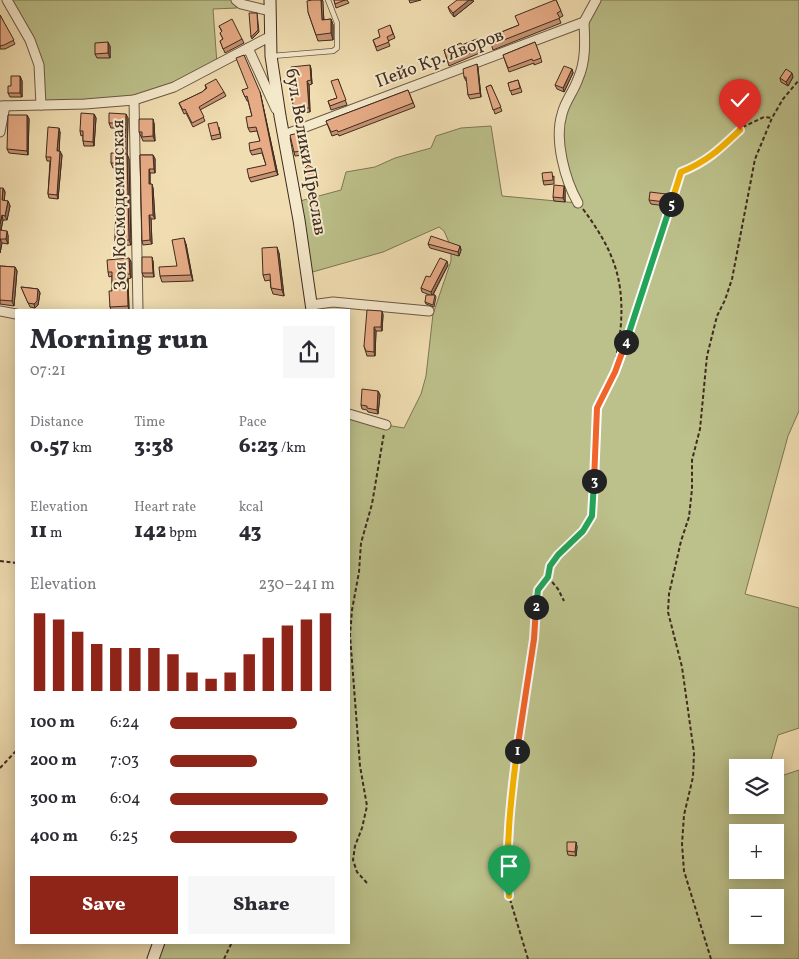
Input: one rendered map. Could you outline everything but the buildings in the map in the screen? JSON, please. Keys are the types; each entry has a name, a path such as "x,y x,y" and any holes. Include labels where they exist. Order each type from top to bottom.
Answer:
{"main road":[{"name":"бул. Велики Преслав","path":"270,6 270,56 299,220 312,307"},
{"path":"153,959 158,944"}],"street":[{"path":"236,0 241,4 270,6"},
{"path":"578,203 562,157 559,133 562,114 584,63 584,22 596,0"},
{"path":"5,1 30,40 38,64 41,105"},
{"name":"Пейо Кр. Яворов","path":"284,135 584,22"},
{"path":"0,132 2,106 85,104 134,100 174,88 271,36"},
{"path":"248,48 280,116"},
{"name":"Зоя Космодемянская","path":"134,100 138,309"},
{"path":"312,307 333,302 429,310"},
{"path":"0,311 15,314"},
{"path":"350,414 386,425"}],"lane":[{"path":"270,56 333,51 337,48 337,23 328,0"}],"path":[{"path":"711,959 684,871 682,844 684,815 692,777 694,753 682,666 668,612 681,541 689,517 692,489 692,460 700,428 707,356 717,316 732,279 755,159 772,118 783,99 799,80"},
{"path":"528,959 509,896 508,880 513,778 534,639 538,590 548,577 550,566 558,555 583,531 592,516 597,408 615,372 654,259 681,172 703,162 725,146 743,127 764,117 772,118"},
{"path":"578,203 606,243 613,258 619,280 621,324 615,372"},
{"path":"367,883 357,872 353,860 355,846 362,828 367,806 360,766 350,634 362,543 372,504 386,425"},
{"path":"0,562 15,563"},
{"path":"548,577 558,589 564,601"},
{"path":"0,768 15,752"},
{"path":"224,959 231,944"}],"green space":[{"path":"7,0 234,0 237,8 213,9 217,64 134,100 41,105 39,64"},
{"path":"596,0 799,0 799,411 788,436 745,594 799,608 799,728 778,735 771,759 729,759 729,814 784,814 784,775 799,770 799,959 153,959 159,944 350,944 350,414 386,425 404,428 421,394 426,376 433,314 451,261 451,247 444,231 439,227 383,252 309,273 300,201 341,190 346,172 375,167 395,158 431,148 436,136 461,128 491,126 502,196 578,203 559,133 578,80 585,34"}],"route":[{"path":"509,896 508,880 513,778 534,639 538,590 548,577 550,566 558,555 583,531 592,516 597,408 621,357 665,225 678,177 681,172 703,162 725,146 740,130"}]}
